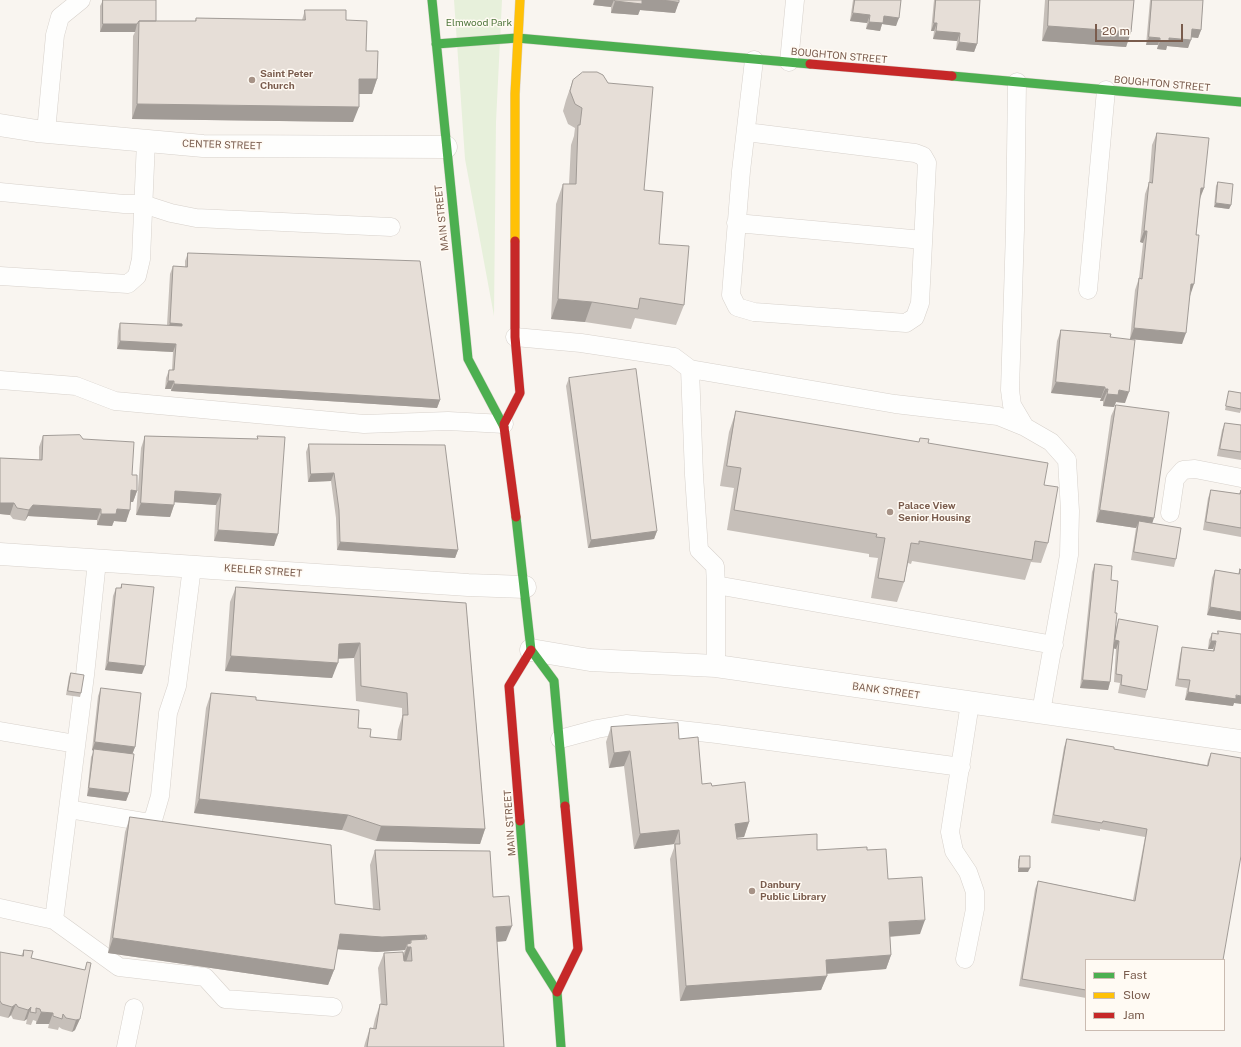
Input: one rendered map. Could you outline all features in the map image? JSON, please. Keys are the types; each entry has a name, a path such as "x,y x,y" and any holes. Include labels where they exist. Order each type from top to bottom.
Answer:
{"main road":[{"name":"MAIN STREET","path":"432,0 468,359 504,424 525,587 531,650 509,686 530,949 557,992 561,1047"},
{"path":"504,424 520,393 515,337 515,94 520,0"},
{"name":"BOUGHTON STREET","path":"436,44 517,38 1241,102"},
{"path":"531,650 554,681 578,949 557,992"}],"street":[{"name":"CENTER STREET","path":"0,125 46,132 203,146 446,147"},
{"name":"KEELER STREET","path":"0,554 468,585 525,587"},
{"name":"BANK STREET","path":"531,650 590,660 716,666 1241,741"}],"lane":[{"path":"46,132 56,35 60,17 81,0"},
{"path":"790,62 795,0"},
{"path":"746,132 915,153 923,156 927,163 920,303 916,317 906,324 754,312 737,306 731,295 736,224 746,132 754,60"},
{"path":"1016,82 1015,230 1010,390 1012,405 1025,427"},
{"path":"1088,290 1106,90"},
{"path":"0,276 128,284 137,276 140,259 146,141"},
{"path":"0,192 124,204 143,204 171,213 196,218 391,227"},
{"path":"736,224 923,240"},
{"path":"515,337 619,348 674,358 690,369 895,404 998,416 1025,427 1051,442 1067,460 1070,511 1069,555 1041,712"},
{"path":"690,369 694,476 699,550 716,566 716,666"},
{"path":"0,380 76,386 115,401 364,424 435,422 448,420 504,424"},
{"path":"1170,513 1175,479 1183,470 1195,469 1241,478"},
{"path":"54,920 97,561"},
{"path":"68,809 145,822 153,820 160,796 168,713 177,686 192,567"},
{"path":"716,585 1054,645"},
{"path":"965,960 975,909 975,892 968,872 954,851 950,832 970,703"},
{"path":"560,739 597,729 626,724 717,734 961,767"},
{"path":"0,731 76,744"},
{"path":"0,908 54,920 119,967 205,978 225,999 333,1007"},
{"path":"126,1047 134,1008"}],"green space":[{"name":"Elmwood Park","path":"454,0 502,0 496,122 494,316 465,159"}],"building":[{"path":"103,0 156,0 156,21 139,21 137,24 103,24"},
{"path":"642,0 642,4 615,1"},
{"path":"662,0 679,0 679,2"},
{"path":"855,0 901,0 899,18 884,16 883,23 869,22 870,15 853,13"},
{"path":"936,0 980,0 977,44 959,42 960,33 936,31 937,23 934,23"},
{"path":"1049,0 1134,0 1131,32 1048,26"},
{"path":"1152,0 1203,0 1201,30 1192,29 1191,40 1169,38 1169,42 1160,41 1160,38 1149,37"},
{"name":"Saint Peter Church","path":"305,10 346,10 346,20 367,21 366,51 378,51 377,79 359,79 359,107 137,104 139,21 196,21 196,18 305,20"},
{"path":"583,72 597,72 603,75 608,83 653,87 644,190 663,192 659,244 689,246 684,305 640,298 638,309 592,302 558,299 563,184 576,184 578,125 580,125 582,108 575,104 570,91 573,80"},
{"path":"1157,133 1209,138 1204,188 1201,188 1196,235 1199,235 1194,284 1191,284 1186,333 1134,328 1139,278 1142,279 1147,231 1144,231 1149,182 1152,183"},
{"path":"1218,182 1233,184 1231,205 1216,203"},
{"path":"188,253 420,261 440,400 174,384 174,381 168,381 169,370 174,370 176,344 120,341 120,323 182,326 182,324 170,323 173,266 187,267"},
{"path":"1061,330 1111,334 1110,337 1135,340 1129,392 1119,390 1118,395 1107,394 1108,389 1105,389 1105,387 1056,382"},
{"path":"636,369 657,531 591,540 569,378"},
{"path":"1229,391 1241,393 1241,409 1226,406"},
{"path":"1116,405 1169,412 1154,518 1100,510"},
{"name":"Palace View Senior Housing","path":"736,411 919,442 920,438 929,439 928,443 1048,463 1044,485 1058,487 1048,543 1035,541 1032,560 919,541 919,544 911,543 904,582 878,578 885,538 876,537 877,534 734,510 741,468 727,466"},
{"path":"1225,423 1241,425 1241,452 1220,449"},
{"path":"80,435 83,439 134,442 132,475 137,475 137,491 131,490 130,510 117,509 116,514 101,514 101,509 33,505 29,510 17,508 14,503 0,503 0,458 42,460 43,436"},
{"path":"145,436 258,439 257,436 285,437 278,534 218,530 221,494 175,491 174,505 141,503"},
{"path":"309,444 445,445 458,550 340,542 339,510 334,473 311,474"},
{"path":"1211,490 1240,494 1241,490 1241,528 1206,522"},
{"path":"1139,521 1181,528 1176,559 1134,552"},
{"path":"1095,564 1112,566 1111,580 1118,581 1115,613 1117,613 1110,682 1083,680"},
{"path":"1240,569 1241,612 1210,607 1215,570 1239,574"},
{"path":"122,584 154,587 145,666 108,662 116,588 121,588"},
{"path":"236,587 466,603 485,829 381,826 348,815 199,799 211,693 256,697 256,700 359,710 358,728 371,729 370,737 401,740 403,715 408,715 407,693 361,686 360,643 339,644 338,663 231,656"},
{"path":"1119,619 1158,626 1147,690 1121,685 1122,675 1116,674 1119,641 1115,640"},
{"path":"1218,631 1241,634 1241,696 1236,695 1236,699 1188,692 1190,680 1178,679 1182,647 1214,651 1216,641 1211,641 1212,633 1218,634"},
{"path":"71,673 84,675 81,693 68,691"},
{"path":"101,688 141,693 135,747 95,742"},
{"path":"678,723 679,739 698,737 702,784 711,783 712,786 745,782 749,822 735,824 737,839 817,834 817,850 867,847 867,850 886,849 888,879 922,877 925,920 889,922 891,955 826,960 827,976 686,986 675,844 680,844 679,830 640,834 630,751 614,753 611,727"},
{"path":"1067,739 1208,766 1211,753 1241,758 1241,856 1223,959 1085,959 1085,990 1022,979 1038,881 1135,901 1147,829 1103,821 1102,823 1054,815"},
{"path":"94,749 134,754 129,793 89,788"},
{"path":"130,817 331,845 335,904 380,910 375,850 490,851 493,897 509,896 512,926 496,927 504,1047 367,1047 370,1028 376,1029 380,1004 387,1005 384,953 403,952 404,961 412,961 411,947 407,947 407,944 411,943 411,940 427,939 426,935 382,937 340,934 334,970 113,938"},
{"path":"1020,856 1030,856 1030,868 1019,868"},
{"path":"24,950 33,951 31,958 85,970 87,962 91,963 80,1019 76,1020 66,1018 63,1014 62,1019 53,1016 53,1013 41,1012 40,1009 36,1008 36,1013 30,1012 31,1007 28,1010 18,1007 16,1004 12,1007 2,1004 0,1001 0,952 23,956"}],"traffic: fast":[{"path":"432,0 468,359 504,427"},
{"path":"436,44 517,38 810,64"},
{"path":"952,76 1241,102"},
{"path":"516,517 531,650 554,681 565,806"},
{"path":"520,821 530,949 557,992 561,1047"}],"traffic: slow":[{"path":"515,241 515,94 520,0"}],"traffic: jam":[{"path":"810,64 952,76"},
{"path":"504,424 520,393 515,337 515,241"},
{"path":"504,427 516,517"},
{"path":"520,821 509,686 531,650"},
{"path":"557,992 578,949 565,806"}],"place":[{"name":"Saint Peter Church","path":"252,80"},
{"name":"Palace View Senior Housing","path":"890,512"},
{"name":"Danbury Public Library","path":"752,891"}]}
